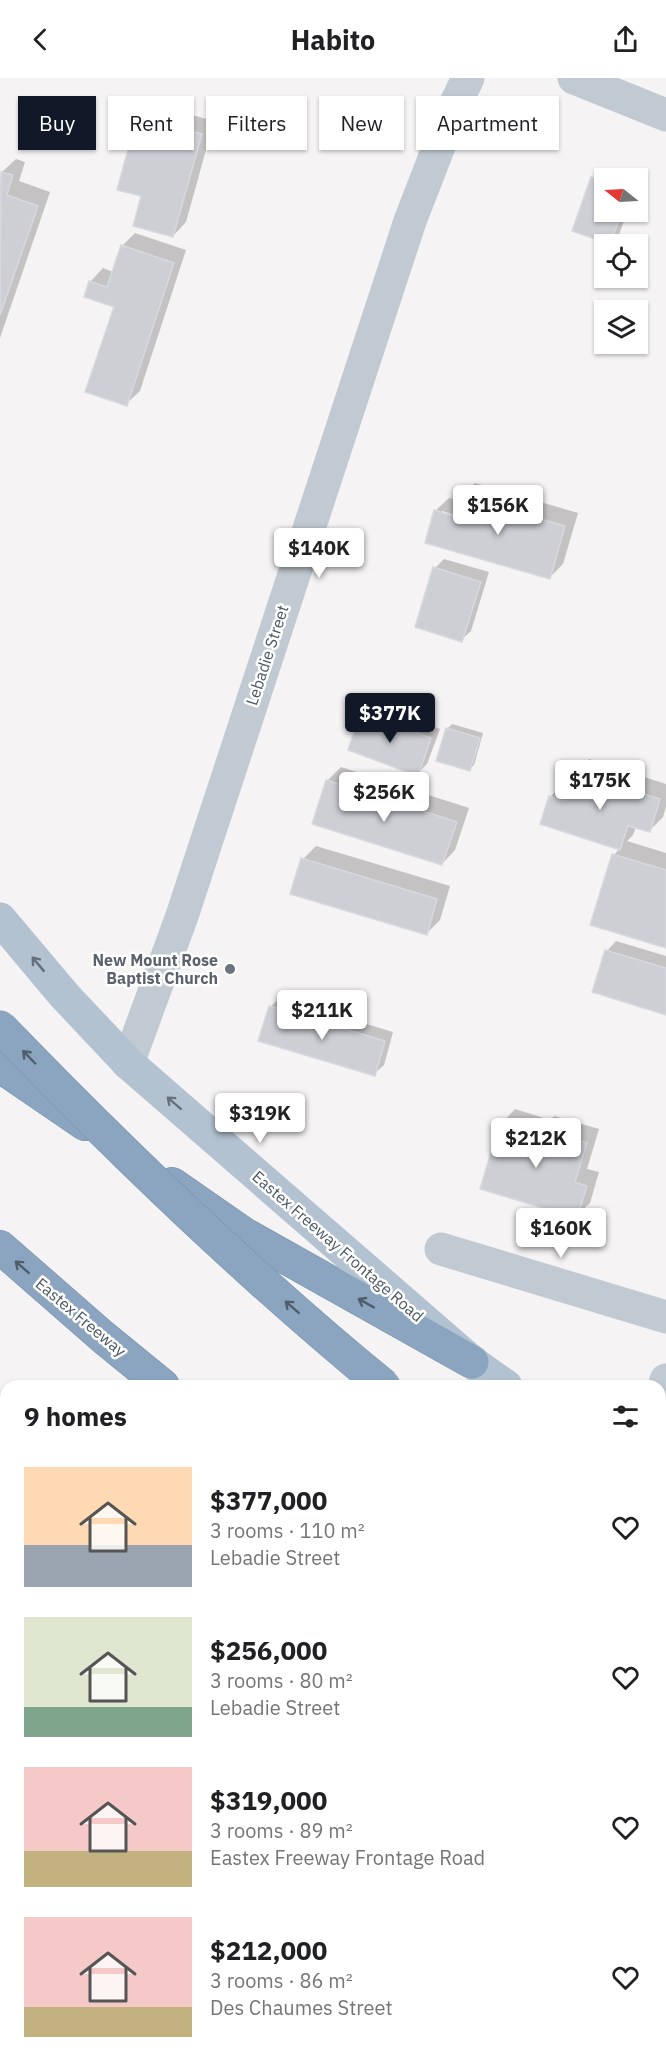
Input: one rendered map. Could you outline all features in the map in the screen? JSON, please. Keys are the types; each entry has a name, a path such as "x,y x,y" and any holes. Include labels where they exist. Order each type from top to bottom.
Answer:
{"highway":[{"path":"0,1027 156,1184 262,1282 377,1380"},
{"path":"0,1066 244,1234 472,1362"},
{"name":"Eastex Freeway","path":"0,1247 156,1380"}],"main road":[{"name":"Eastex Freeway Frontage Road","path":"0,919 64,994 128,1063 472,1362 498,1380"}],"street":[{"name":"Lebadie Street","path":"128,1063 183,916 410,221 455,105 468,78"},
{"path":"574,78 666,115"},
{"path":"441,1249 666,1317"}],"building":[{"path":"194,132 202,134 173,237 133,226 141,196 117,190 128,150 194,150"},
{"path":"1,172 13,175 7,195 38,206 0,315"},
{"path":"591,177 594,178 594,222 618,222 614,234 594,234 594,239 572,231"},
{"path":"121,245 174,263 127,406 85,392 114,307 84,297 89,281 107,287"},
{"path":"460,495 565,526 550,579 425,543 434,510 453,516"},
{"path":"433,567 481,582 462,642 415,627"},
{"path":"361,712 431,738 418,776 348,750"},
{"path":"446,728 480,738 470,771 436,761"},
{"path":"575,772 660,799 650,832 628,826 620,850 540,824 549,796 565,801"},
{"path":"326,780 457,822 442,865 312,824"},
{"path":"612,854 666,870 666,948 590,925"},
{"path":"301,858 437,899 427,935 290,894"},
{"path":"605,950 666,968 666,1015 592,992"},
{"path":"269,1006 385,1041 375,1076 258,1041"},
{"path":"500,1122 538,1134 540,1128 587,1143 575,1182 587,1186 577,1218 480,1189"}],"place":[{"name":"New Mount Rose Baptist Church","path":"230,969"}]}
